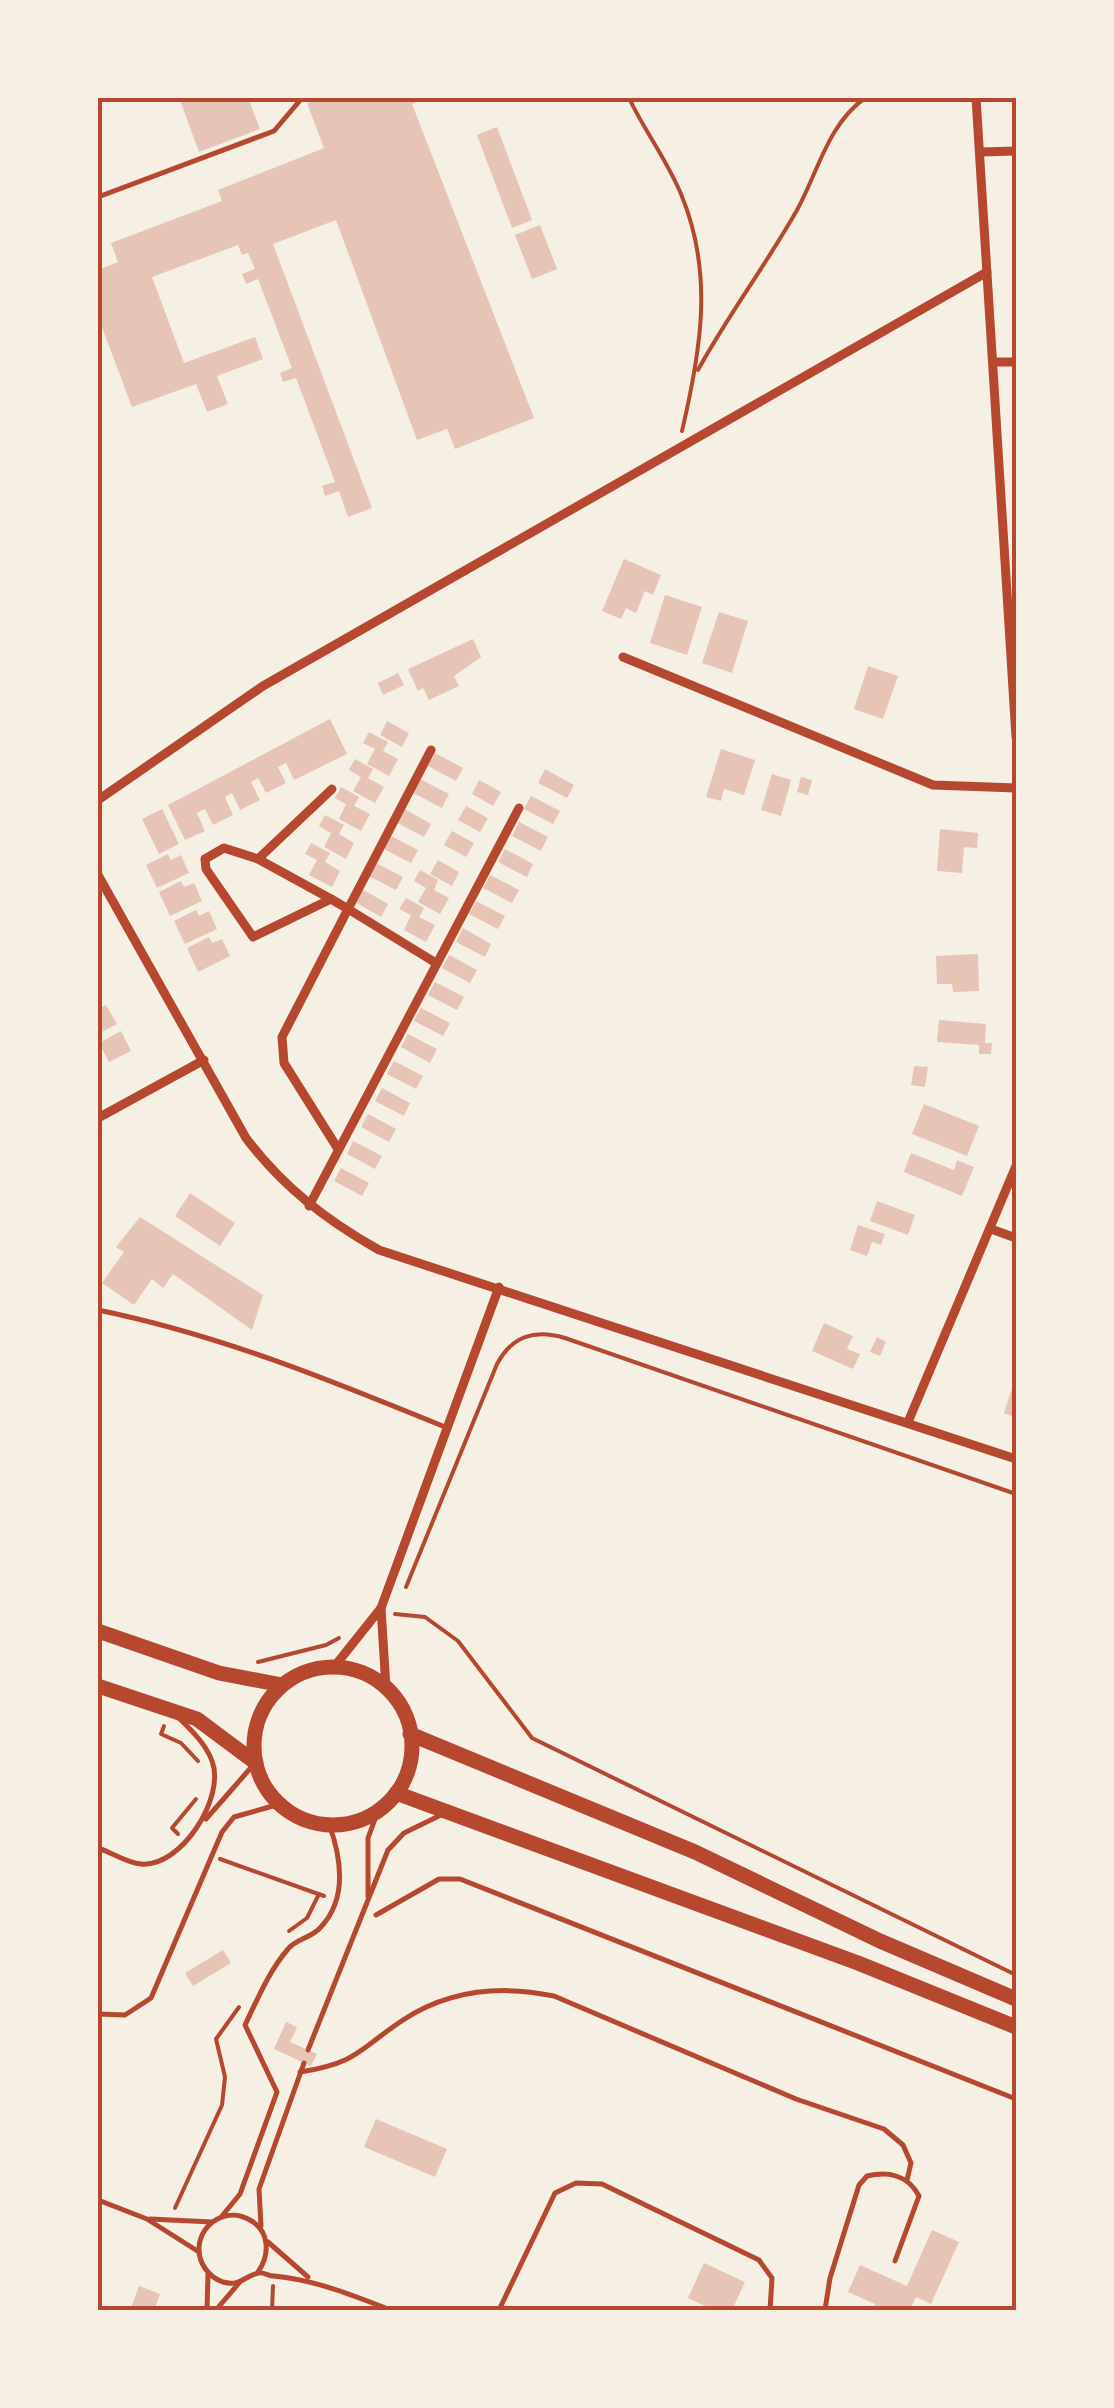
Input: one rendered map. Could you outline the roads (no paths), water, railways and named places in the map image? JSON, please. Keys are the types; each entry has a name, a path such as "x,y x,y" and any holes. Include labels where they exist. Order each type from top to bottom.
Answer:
{"main road":[{"path":"98,1631 219,1674 282,1686"},
{"path":"334,1667 362,1672 390,1693 410,1734 408,1767 396,1794 378,1811 362,1819 329,1824 305,1820 280,1804 262,1781 256,1762 259,1717 282,1686 306,1672 334,1667"},
{"path":"98,1686 197,1720 256,1762"},
{"path":"410,1734 696,1852 880,1941 1016,1999"},
{"path":"396,1794 858,1963 1016,2027"}],"street":[{"path":"976,98 1016,738"},
{"path":"981,152 1016,151"},
{"path":"98,800 263,686 987,272"},
{"path":"993,362 1016,362"},
{"path":"623,657 933,785 1016,788"},
{"path":"338,1149 284,1064 282,1037 431,750"},
{"path":"258,859 332,789"},
{"path":"309,1206 519,808"},
{"path":"331,899 260,936 247,934 206,870 205,859 224,848 258,859 331,899 436,962"},
{"path":"98,875 246,1138 272,1173 309,1206 380,1250 1016,1458"},
{"path":"98,1118 204,1060"},
{"path":"908,1422 1016,1166"},
{"path":"991,1229 1016,1238"},
{"path":"334,1667 381,1608 498,1288"},
{"path":"381,1608 390,1693"}],"lane":[{"path":"98,197 274,131 302,98"},
{"path":"98,1310 178,1326 260,1352 448,1428"},
{"path":"172,1711 214,1762 214,1792 200,1825"},
{"path":"98,1848 140,1864 156,1862 186,1840 256,1762"},
{"path":"98,2014 125,2015 151,1998 210,1855 234,1817 280,1804"},
{"path":"368,1899 364,1870 378,1811"},
{"path":"308,2050 395,1842 445,1813"},
{"path":"207,2310 208,2273 199,2252 200,2241 212,2222 240,2194 277,2092 245,2025 283,1955 292,1944 323,1926 342,1859 329,1824"},
{"path":"376,1915 438,1880 460,1878 1016,2100"},
{"path":"300,2072 350,2061 398,2023 440,2001 474,1991 522,1990 583,2007 796,2098 884,2129 903,2146 912,2163 907,2180"},
{"path":"216,2310 239,2283 264,2264 266,2242 261,2229 259,2189 304,2063"},
{"path":"825,2310 830,2278 858,2185 867,2176 880,2173 907,2180 919,2196 895,2261"},
{"path":"499,2310 555,2193 576,2183 602,2184 759,2260 772,2278 770,2310"},
{"path":"98,2200 147,2219 199,2252"},
{"path":"222,2216 245,2217 261,2229"},
{"path":"147,2219 212,2222"},
{"path":"266,2242 315,2281"},
{"path":"258,2272 315,2281 390,2310"},
{"path":"208,2273 228,2283 239,2283"}]}
